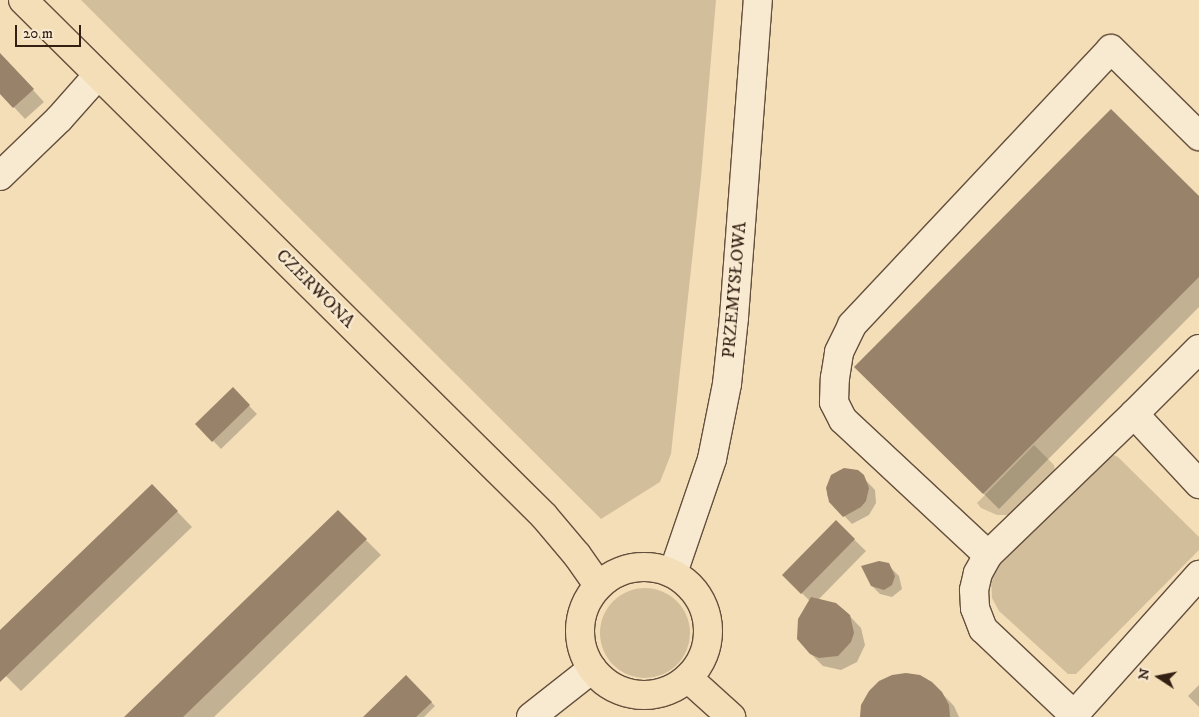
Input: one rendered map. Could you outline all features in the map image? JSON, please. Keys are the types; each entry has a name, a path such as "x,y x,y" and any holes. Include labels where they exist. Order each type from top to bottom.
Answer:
{"main road":[{"name":"CZERWONA","path":"23,0 544,516 577,555 598,585"},
{"path":"650,567 673,573 689,585 702,603 708,624 706,646 689,679 664,692 644,695 624,692 606,683 592,669 582,650 580,630 584,609 598,585 609,576 629,568 650,567"},
{"path":"689,679 730,717"}],"street":[{"name":"PRZEMYSŁOWA","path":"673,573 712,459 727,384 736,297 758,0"},
{"path":"988,555 843,420 834,402 835,378 839,352 852,325 1111,49 1199,136"},
{"path":"0,176 58,119 98,74"},
{"path":"1199,349 988,555 978,574 974,590 975,608 983,629 1075,716 1199,575"},
{"path":"1134,414 1199,484"},
{"path":"531,717 592,669"}],"shaded area":[{"path":"81,0 716,0 701,177 671,454 660,482 601,519"},
{"path":"1034,445 1054,465 1055,471 1013,515 997,515 981,508 977,503"},
{"path":"1109,453 1118,457 1199,537 1199,550 1076,674 1068,674 999,611 992,598 991,580 995,566"},
{"path":"636,588 654,588 670,595 683,608 690,624 690,642 683,658 670,671 654,678 636,678 620,671 607,658 600,642 600,624 607,608 620,595"}],"building":[{"path":"0,53 34,89 13,108 0,94"},
{"path":"1111,109 1199,196 1199,277 983,494 854,367"},
{"path":"233,387 250,405 212,442 195,424"},
{"path":"844,468 858,470 864,475 869,488 866,501 861,507 843,517 829,502 826,488 831,475"},
{"path":"152,484 178,511 0,682 0,630"},
{"path":"338,510 367,539 183,717 124,717"},
{"path":"836,520 855,539 801,594 782,575"},
{"path":"879,561 889,563 895,576 892,585 884,590 871,586 861,566"},
{"path":"811,597 836,603 850,615 854,633 851,642 838,656 819,658 810,654 797,639 798,619"},
{"path":"906,673 920,675 932,682 942,692 949,705 950,717 860,717 861,705 869,691 879,681 892,675"},
{"path":"406,675 432,702 416,717 363,717"}]}
